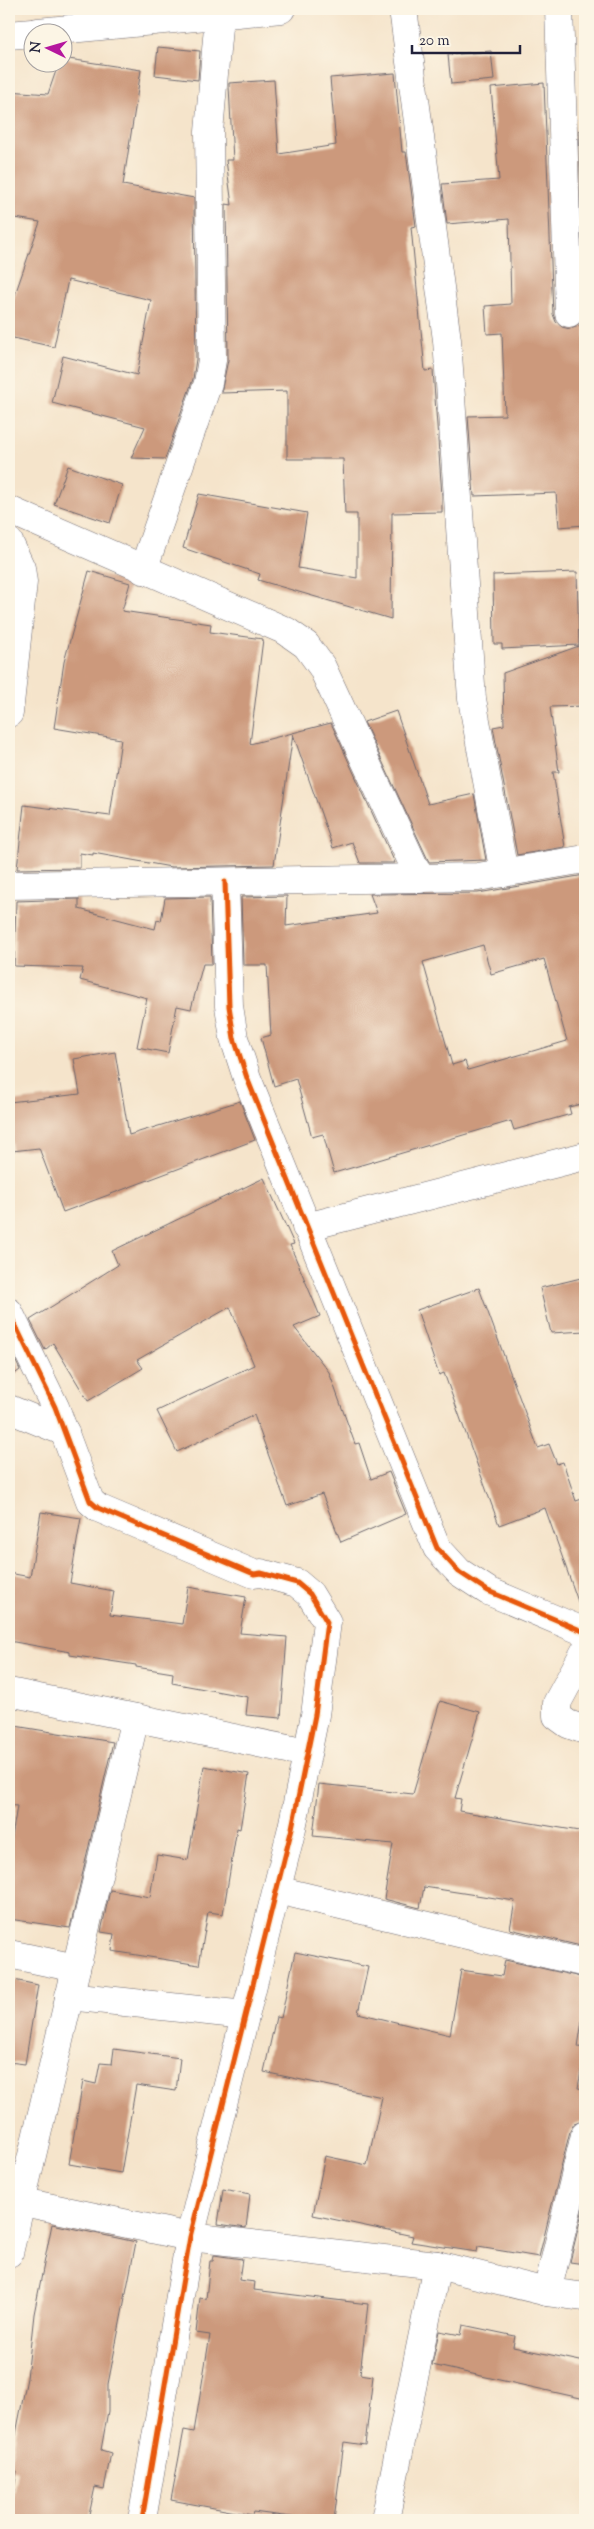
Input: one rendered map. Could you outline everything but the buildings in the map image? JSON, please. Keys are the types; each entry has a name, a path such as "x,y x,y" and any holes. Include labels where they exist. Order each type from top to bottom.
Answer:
{"street":[{"path":"72,29 281,9"},
{"path":"403,9 447,340 472,699 504,873"},
{"path":"559,9 569,313"},
{"path":"143,570 208,383 212,360 208,132 219,15"},
{"path":"9,35 22,34"},
{"path":"9,510 286,631 306,645 322,667 420,879"},
{"path":"9,542 21,568 23,596 9,714"},
{"path":"9,885 478,878 585,859"},
{"path":"225,882 229,1006 234,1038 246,1078 438,1548 458,1572 585,1646 557,1703 557,1716 568,1724 585,1730"},
{"path":"306,1227 585,1156"},
{"path":"9,1312 70,1444 90,1501 98,1508 254,1574 261,1573 297,1583 310,1594 327,1622 307,1753 277,1890 190,2237 142,2520"},
{"path":"9,1409 70,1444"},
{"path":"9,1692 307,1753"},
{"path":"9,2253 15,2200 76,1968 135,1718"},
{"path":"277,1890 585,1963"},
{"path":"9,1954 76,1968"},
{"path":"69,1996 246,2015"},
{"path":"547,2292 585,2135"},
{"path":"15,2200 190,2237 437,2265 547,2292 585,2298"},
{"path":"385,2520 437,2265"}],"cycle path":[{"path":"225,882 229,1006 234,1038 247,1078 437,1548 459,1572 488,1591 585,1632"},
{"path":"9,1312 55,1407 90,1501 98,1508 254,1574 261,1573 297,1583 310,1594 327,1622 315,1715 292,1828 190,2237 142,2520"}]}
